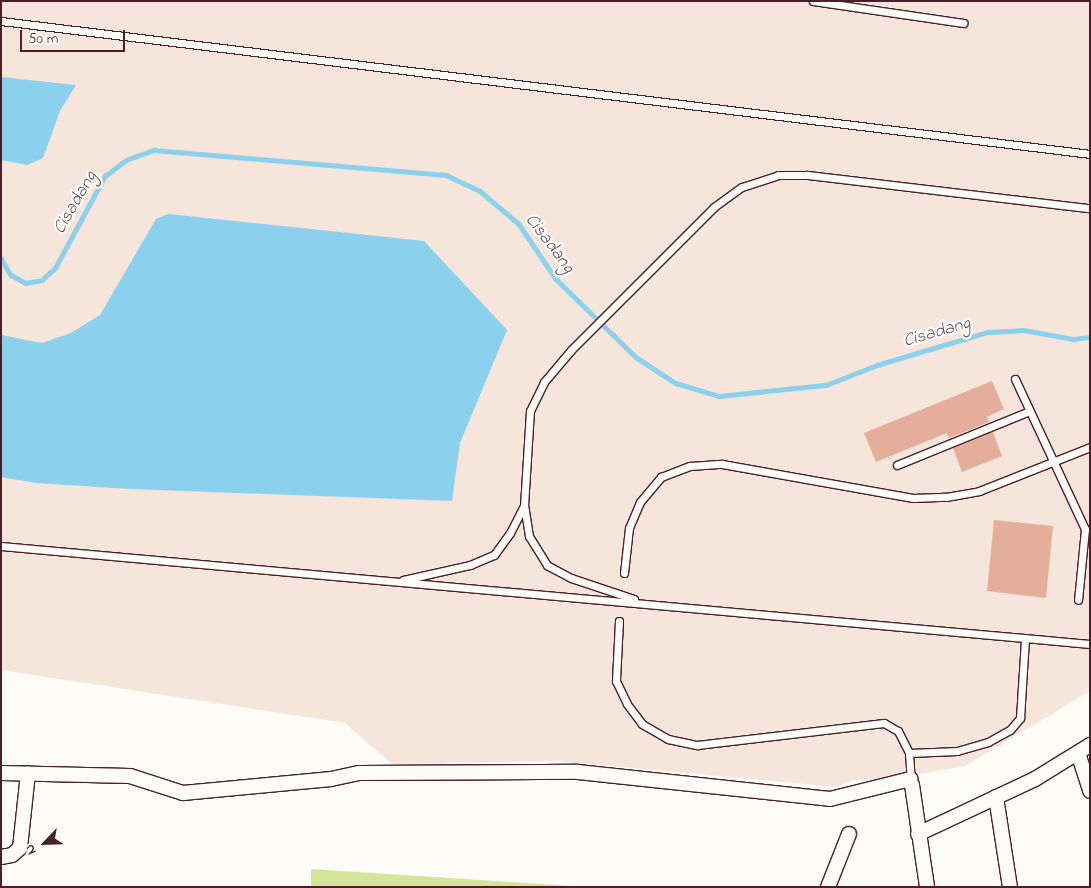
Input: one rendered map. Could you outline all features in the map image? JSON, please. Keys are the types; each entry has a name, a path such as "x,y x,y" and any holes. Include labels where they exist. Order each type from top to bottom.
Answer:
{"street":[{"path":"918,834 996,797 1084,749 1090,791"},
{"path":"1,773 130,776 183,793 332,779 359,773 578,772 830,799 911,782 926,887"},
{"path":"1,858 12,855 20,848 28,773"},
{"path":"996,797 1010,887"},
{"path":"828,887 849,834"}],"lane":[{"path":"813,1 963,23"},
{"path":"1,20 1090,154"},
{"path":"646,603 571,578 547,565 529,536 524,506 530,411 544,382 571,350 714,207 742,188 778,175 808,175 1090,208"},
{"path":"1015,379 1052,462 1085,529 1078,600"},
{"path":"897,465 1029,411"},
{"path":"624,573 628,528 640,502 661,477 690,466 722,464 912,498 946,497 979,491 1090,447"},
{"path":"397,582 470,565 494,555 510,533 524,506"},
{"path":"1,546 1090,644"},
{"path":"619,621 616,681 627,704 642,724 668,739 697,745 884,723 898,731 910,753 911,782"},
{"path":"910,753 958,751 988,742 1010,730 1020,718 1025,638"}],"shaded area":[{"path":"1,1 1090,1 1090,691 965,766 892,779 853,780 836,787 558,761 392,764 345,723 1,670"}],"green space":[{"path":"311,869 573,886 573,887 311,887"}],"water":[{"path":"1,77 76,85 60,111 43,158 27,165 1,160"},
{"path":"168,214 424,241 507,330 460,443 452,501 131,489 36,483 1,477 1,335 42,343 71,333 100,315 156,219"}],"building":[{"path":"992,381 1004,409 987,417 989,422 949,438 947,433 876,462 864,433"},
{"path":"993,432 1002,456 962,472 953,448"},
{"path":"994,520 1053,526 1046,598 987,591"}],"waterway":[{"name":"Cisadang","path":"1,258 11,275 26,283 42,280 55,268 105,176 126,160 154,150 446,175 480,191 519,224 556,279 637,358 676,383 719,396 826,385 877,365 988,332 1024,330 1073,339 1090,337"}]}
